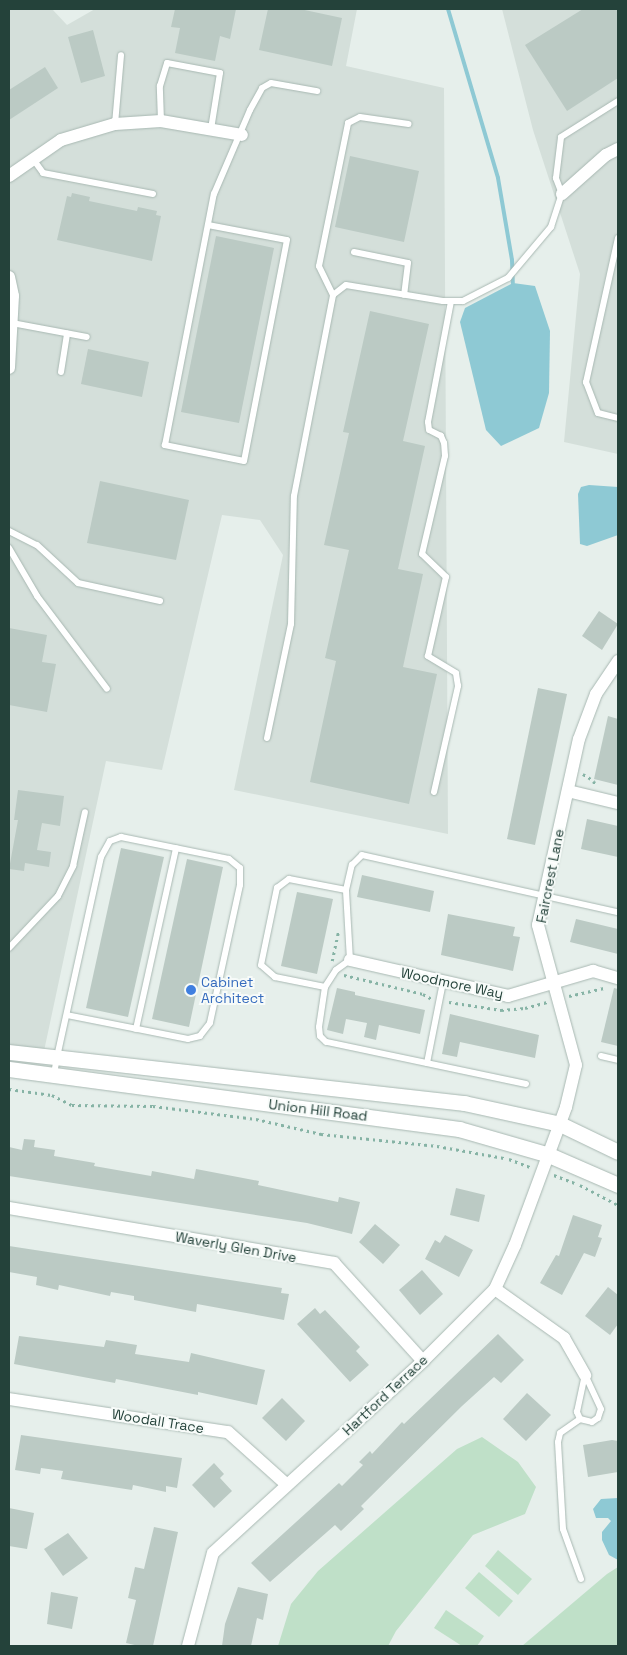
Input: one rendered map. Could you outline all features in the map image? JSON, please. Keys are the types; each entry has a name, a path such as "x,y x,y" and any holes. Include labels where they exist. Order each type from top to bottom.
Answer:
{"street":[{"path":"9,176 61,140 115,124 161,121 242,135"},
{"path":"562,194 618,149"},
{"path":"9,277 13,296 9,368"},
{"name":"Faircrest Lane","path":"560,1124 576,1065 538,925 579,739 596,694 618,661"},
{"path":"568,791 618,803"},
{"name":"Woodmore Way","path":"350,960 508,996 555,984 593,971 618,978"},
{"name":"Union Hill Road","path":"9,1052 464,1103 560,1124 618,1152"},
{"name":"Union Hill Road","path":"9,1069 451,1128 549,1155 618,1184"},
{"name":"Hartford Terrace","path":"188,1646 213,1553 423,1361 494,1289 543,1171 560,1124"},
{"name":"Waverly Glen Drive","path":"9,1208 334,1263 423,1361"},
{"path":"494,1289 564,1338 585,1375"},
{"name":"Woodall Trace","path":"9,1399 228,1432 287,1485"}],"lane":[{"path":"115,124 121,55"},
{"path":"161,121 160,86 167,63 220,73 211,129"},
{"path":"208,225 287,240 244,461 165,445 214,194 242,135 250,110 266,85 276,83 316,91"},
{"path":"333,295 346,285 404,295 451,301 463,300 508,278 551,227 562,194 556,178 562,136 618,101"},
{"path":"267,738 291,624 294,496 333,295 319,266 348,123 360,117 408,124"},
{"path":"33,159 43,173 153,194"},
{"path":"618,238 586,382 598,414 618,418"},
{"path":"354,252 408,262 404,295"},
{"path":"434,792 458,686 456,673 428,656 446,577 422,554 445,456 444,443 440,436 429,430 428,422 451,301"},
{"path":"12,323 87,337"},
{"path":"61,372 67,334"},
{"path":"9,531 37,545 78,583 160,601"},
{"path":"9,548 37,596 107,689"},
{"path":"9,948 58,896 73,866 85,812"},
{"path":"54,1075 101,857 110,841 122,837 229,859 240,868 240,885 210,1023 200,1036 188,1039 67,1015"},
{"path":"136,1029 176,848"},
{"path":"526,1084 326,1042 320,1036 319,1027 325,987 336,970 350,960 346,890 352,865 362,855 618,912"},
{"path":"325,987 275,977 261,965 275,898 278,888 289,879 346,890"},
{"path":"427,1063 443,982"},
{"path":"601,1056 618,1060"},
{"path":"580,1419 577,1412 585,1375"},
{"path":"581,1579 563,1529 558,1442 560,1433 580,1419 592,1422 598,1418 601,1409 585,1375"}],"path":[{"path":"9,1089 52,1095 72,1105 153,1106 256,1119 321,1134 438,1146 506,1158 577,1184 618,1205"}],"shaded area":[{"path":"9,9 52,9 67,25 95,9 357,9 346,66 444,88 448,834 234,790 283,555 260,520 222,515 162,770 106,761 44,1051 9,1045"},
{"path":"502,9 618,9 618,454 564,442 580,274 533,130"}],"green space":[{"path":"482,1437 518,1462 536,1487 525,1514 473,1535 396,1631 388,1646 278,1646 291,1604 318,1571 457,1449"},
{"path":"498,1550 532,1579 518,1595 485,1566"},
{"path":"618,1567 618,1646 522,1646 607,1574"},
{"path":"479,1572 513,1601 499,1617 465,1588"},
{"path":"446,1610 484,1636 477,1646 462,1646 434,1628"}],"water":[{"path":"513,283 535,286 550,331 549,393 539,428 501,446 486,430 460,322 465,308"},
{"path":"589,485 618,487 618,535 587,546 580,544 578,494 581,487"},
{"path":"618,1498 618,1560 609,1555 602,1540 602,1532 611,1521 608,1518 596,1518 593,1509 601,1499"}],"building":[{"path":"175,9 236,9 230,39 220,36 215,61 175,53 180,28 171,27"},
{"path":"268,9 300,9 342,18 332,66 259,50"},
{"path":"583,9 618,9 618,78 567,111 525,45"},
{"path":"93,30 105,76 81,83 68,37"},
{"path":"45,67 58,88 9,120 9,90"},
{"path":"350,156 419,171 404,242 335,227"},
{"path":"72,193 90,197 89,201 137,211 138,207 157,211 156,215 161,216 152,261 57,240 67,196 71,197"},
{"path":"216,236 274,248 239,423 181,412"},
{"path":"370,311 429,324 403,441 425,446 398,569 423,574 403,667 437,674 409,804 310,782 336,661 325,658 349,550 324,545 349,433 343,432"},
{"path":"88,349 149,362 142,397 81,384"},
{"path":"100,481 189,500 176,560 87,543"},
{"path":"599,611 618,624 602,650 582,636"},
{"path":"9,628 47,635 42,662 56,664 47,712 9,705"},
{"path":"538,688 567,694 535,845 507,839"},
{"path":"608,716 618,719 618,785 594,779"},
{"path":"18,790 64,796 60,826 42,823 37,850 51,852 49,867 25,863 24,871 9,869 18,820 14,820"},
{"path":"587,819 618,826 618,857 581,849"},
{"path":"121,848 164,857 128,1017 86,1008"},
{"path":"187,859 223,867 189,1027 152,1019"},
{"path":"362,875 434,891 430,912 357,897"},
{"path":"297,892 333,899 317,974 281,966"},
{"path":"448,914 515,927 513,936 520,937 513,971 441,955"},
{"path":"576,919 618,929 618,954 570,942"},
{"path":"337,988 355,992 355,995 425,1010 420,1034 379,1025 376,1040 364,1037 367,1023 346,1019 343,1034 327,1030"},
{"path":"614,988 618,989 618,1046 601,1042"},
{"path":"450,1014 539,1035 535,1058 460,1042 457,1057 442,1054"},
{"path":"24,1139 35,1140 34,1147 55,1150 54,1156 95,1163 94,1166 151,1176 152,1171 194,1179 196,1169 259,1181 258,1185 338,1202 339,1197 360,1202 352,1234 307,1223 9,1176 9,1147 22,1150"},
{"path":"456,1188 485,1195 479,1222 450,1215"},
{"path":"573,1215 602,1225 598,1237 602,1238 595,1257 584,1253 562,1295 540,1283 556,1255 559,1256"},
{"path":"375,1224 400,1245 383,1264 359,1242"},
{"path":"445,1235 473,1250 459,1277 425,1259 435,1240 440,1243"},
{"path":"9,1246 282,1288 281,1293 289,1294 284,1320 197,1304 196,1312 134,1300 134,1296 111,1292 110,1296 59,1285 58,1290 36,1285 37,1277 9,1272"},
{"path":"422,1270 443,1294 420,1315 399,1290"},
{"path":"608,1287 618,1295 618,1324 610,1335 585,1316"},
{"path":"315,1308 320,1314 325,1310 360,1347 356,1351 369,1365 350,1382 297,1324"},
{"path":"498,1334 524,1360 501,1383 494,1377 462,1406 361,1506 364,1509 341,1531 335,1525 270,1582 251,1563 339,1483 342,1486 363,1465 359,1462 370,1451 372,1454 402,1422 404,1424"},
{"path":"19,1336 104,1347 106,1340 137,1345 135,1354 189,1362 191,1353 265,1370 257,1405 198,1392 198,1395 116,1379 115,1383 14,1364"},
{"path":"527,1393 551,1415 526,1441 503,1419"},
{"path":"282,1398 305,1421 286,1441 262,1418"},
{"path":"21,1435 182,1458 177,1488 166,1486 166,1492 133,1485 132,1490 61,1479 63,1471 41,1468 40,1474 15,1470"},
{"path":"612,1440 618,1441 618,1472 588,1477 583,1445"},
{"path":"214,1463 224,1474 220,1478 232,1491 214,1508 192,1485"},
{"path":"9,1508 34,1513 27,1549 9,1546"},
{"path":"154,1527 178,1532 153,1646 139,1646 126,1643 136,1600 128,1598 135,1567 144,1569"},
{"path":"68,1533 88,1558 63,1576 44,1549"},
{"path":"238,1587 268,1594 263,1620 257,1618 251,1646 222,1646 225,1624"},
{"path":"51,1592 78,1597 72,1629 47,1624"}],"waterway":[{"path":"448,9 498,178 512,260 513,283"}],"place":[{"name":"Cabinet Architect","path":"191,990"}]}
